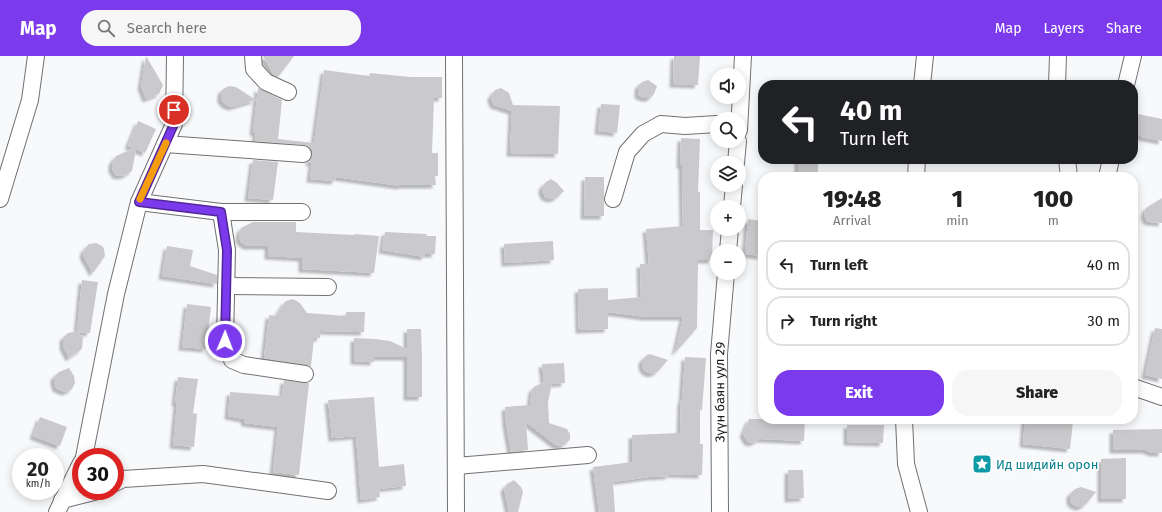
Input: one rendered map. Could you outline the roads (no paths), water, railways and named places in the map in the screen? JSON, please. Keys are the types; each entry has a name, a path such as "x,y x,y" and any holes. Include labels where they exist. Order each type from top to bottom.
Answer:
{"street":[{"path":"0,199 30,100 36,56"},
{"path":"86,448 116,294 139,202 174,124 174,56"},
{"path":"253,56 254,69 266,82 288,92"},
{"path":"454,56 456,512"},
{"path":"740,112 743,56"},
{"path":"922,80 924,56"},
{"path":"1058,56 1058,80"},
{"path":"1127,80 1133,56"},
{"path":"613,199 627,152 644,134 661,124 685,126 710,124"},
{"path":"165,144 302,154"},
{"path":"139,202 221,212 302,212"},
{"path":"221,212 227,250 225,341 232,360 244,365 305,374"},
{"name":"Зүүн баян уул 29","path":"720,512 719,354 725,280"},
{"path":"226,286 328,287"},
{"path":"1138,390 1162,397"},
{"path":"904,424 906,464 920,512"},
{"path":"456,466 588,456"},
{"path":"124,479 203,474 328,491"},
{"path":"60,506 72,481"},
{"path":"60,506 75,500"}],"place":[{"name":"Ид шидийн орон","path":"982,464"}]}
